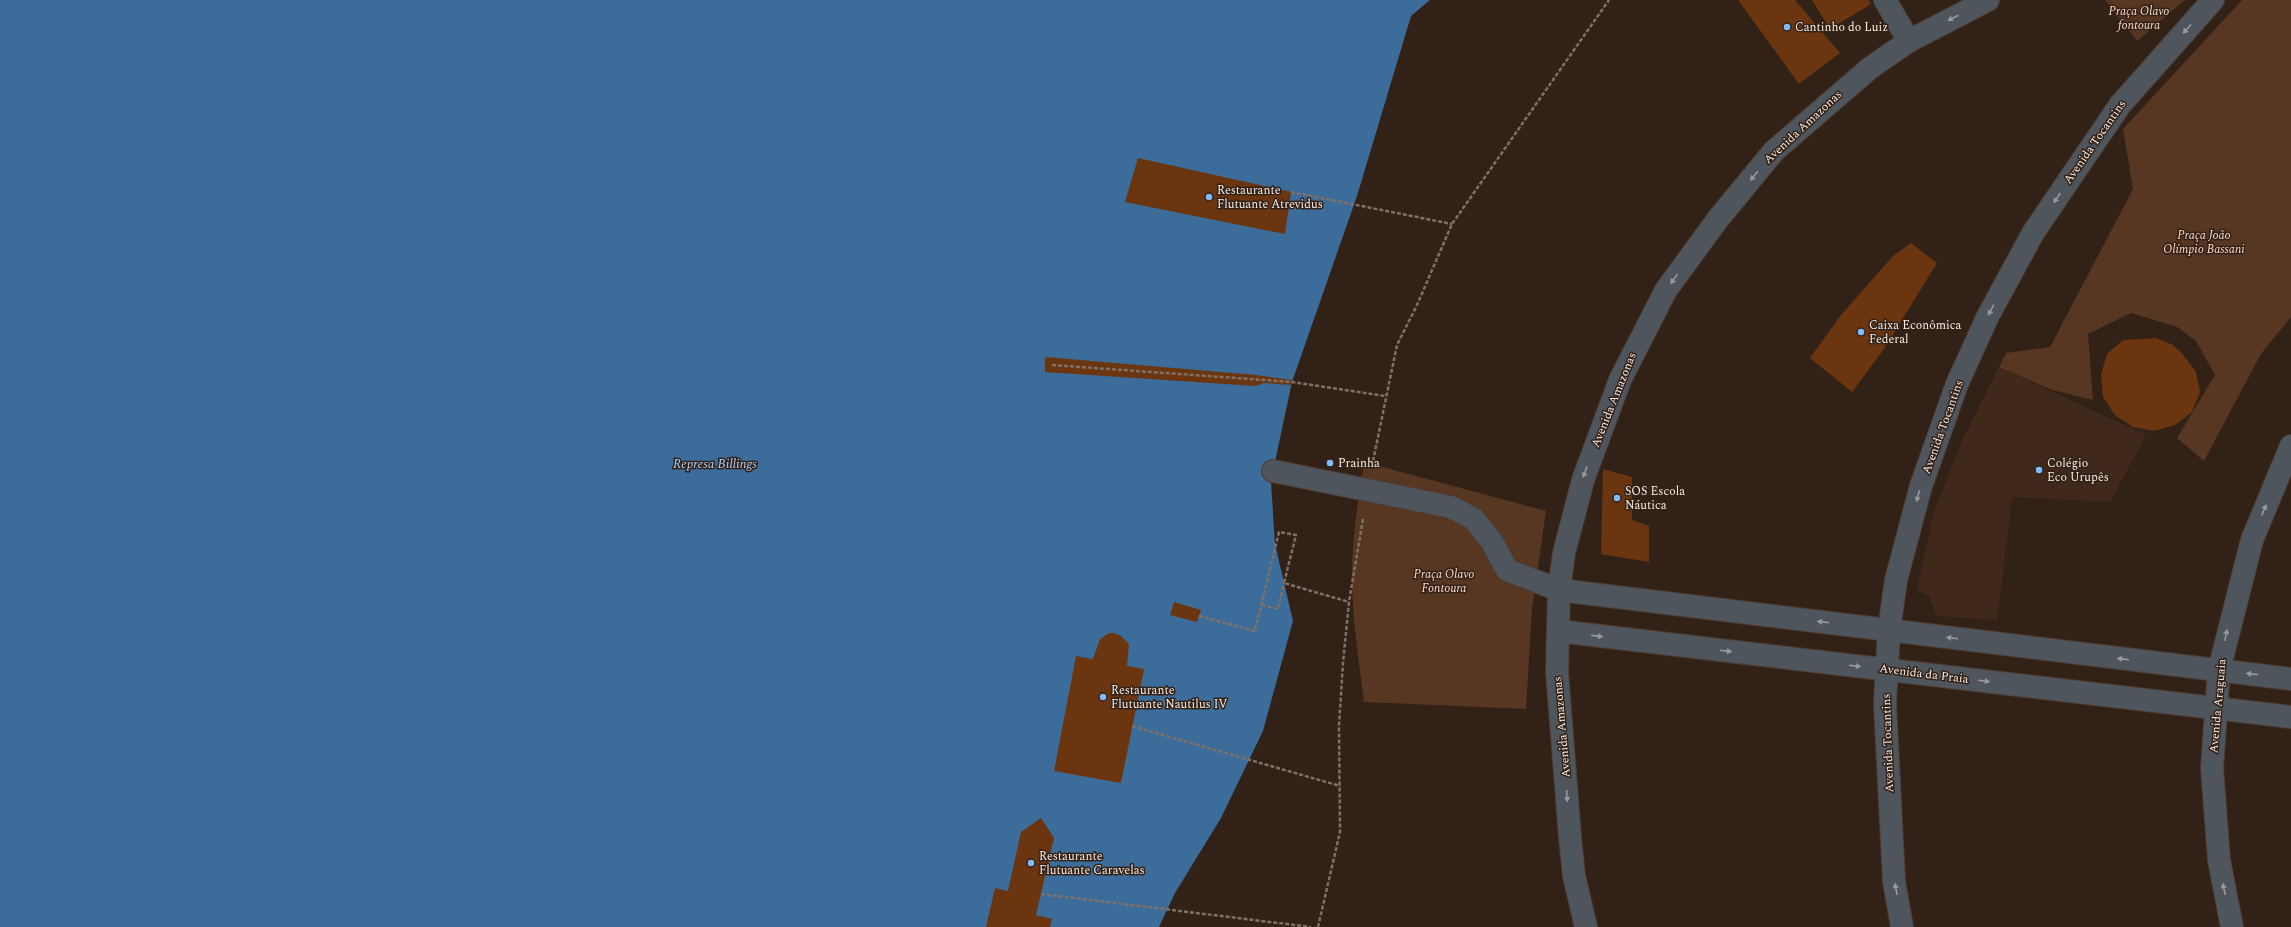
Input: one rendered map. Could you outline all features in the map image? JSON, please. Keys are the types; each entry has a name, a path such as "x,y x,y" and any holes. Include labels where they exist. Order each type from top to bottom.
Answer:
{"street":[{"path":"1885,0 1909,41"},
{"name":"Avenida Amazonas","path":"1586,927 1574,876 1570,837 1557,672 1559,590 1564,553 1583,480 1620,380 1666,290 1718,220 1774,151 1842,90 1870,68 1909,41 1988,0"},
{"name":"Avenida Tocantins","path":"1902,927 1894,881 1885,704 1889,630 1896,580 1921,486 1957,384 1988,316 2033,234 2120,105 2213,0"},
{"name":"Avenida Araguaia","path":"2232,927 2219,860 2212,768 2215,708 2219,670 2229,624 2252,540 2291,446"},
{"path":"1273,471 1429,501 1457,510 1474,519 1492,542 1507,570 1559,590 2291,679"},
{"name":"Avenida da Praia","path":"1558,631 2291,717"}],"path":[{"path":"1318,927 1340,832 1339,726 1349,602 1385,396 1396,345 1417,305 1452,224 1609,0"},
{"path":"1291,192 1452,224"},
{"path":"1052,365 1292,382 1385,396"},
{"path":"1199,616 1255,631 1279,532 1296,535 1278,609 1262,605"},
{"path":"1284,583 1349,602"},
{"path":"1132,726 1340,786"},
{"path":"1041,894 1311,927"}],"shaded area":[{"name":"Colégio Eco Urupês","path":"1999,367 2146,435 2110,502 2012,497 1997,620 1937,616 1929,596 1917,590 1933,516 1961,443"}],"green space":[{"name":"Praça Olavo fontoura","path":"2105,0 2185,0 2137,41"},
{"name":"Praça João Olímpio Bassani","path":"2242,0 2291,0 2291,317 2261,354 2204,461 2177,438 2215,375 2196,341 2177,327 2131,313 2088,334 2093,400 2052,390 1999,367 2006,353 2050,347 2133,189 2123,129"},
{"name":"Praça Olavo Fontoura","path":"1364,462 1546,511 1532,609 1526,709 1364,702 1355,629 1352,569 1355,523"}],"water":[{"name":"Represa Billings","path":"0,0 1430,0 1411,16 1357,196 1292,382 1271,482 1275,544 1293,621 1263,731 1221,818 1175,893 1159,927 0,927"}],"building":[{"name":"Cantinho do Luiz","path":"1738,0 1795,0 1840,53 1799,84"},
{"path":"1812,0 1868,0 1871,4 1830,29"},
{"name":"Restaurante Flutuante Atrevidus","path":"1138,158 1291,192 1285,234 1125,202"},
{"name":"Caixa Econômica Federal","path":"1911,243 1937,263 1884,349 1852,392 1810,358 1841,315 1893,256"},
{"path":"2156,338 2173,345 2181,352 2196,372 2200,392 2192,412 2175,425 2154,431 2133,427 2115,415 2103,397 2101,375 2107,354 2123,340"},
{"path":"1045,357 1256,375 1292,380 1291,385 1264,383 1255,386 1045,372"},
{"name":"SOS Escola Náutica","path":"1603,469 1632,477 1632,520 1649,526 1649,562 1601,554"},
{"path":"1174,602 1201,610 1197,622 1170,615"},
{"name":"Restaurante Flutuante Nautilus IV","path":"1109,633 1114,633 1121,636 1129,644 1127,666 1144,669 1121,783 1054,771 1076,656 1093,659 1100,639"},
{"name":"Restaurante Flutuante Caravelas","path":"1041,818 1054,838 1036,915 1052,919 1050,927 986,927 995,888 1008,891 1021,832"}],"place":[{"name":"Cantinho do Luiz","path":"1787,27"},
{"name":"Restaurante Flutuante Atrevidus","path":"1209,197"},
{"name":"Caixa Econômica Federal","path":"1861,332"},
{"name":"Prainha","path":"1330,463"},
{"name":"Colégio Eco Urupês","path":"2039,470"},
{"name":"SOS Escola Náutica","path":"1617,498"},
{"name":"Restaurante Flutuante Nautilus IV","path":"1103,697"},
{"name":"Restaurante Flutuante Caravelas","path":"1031,863"}]}
